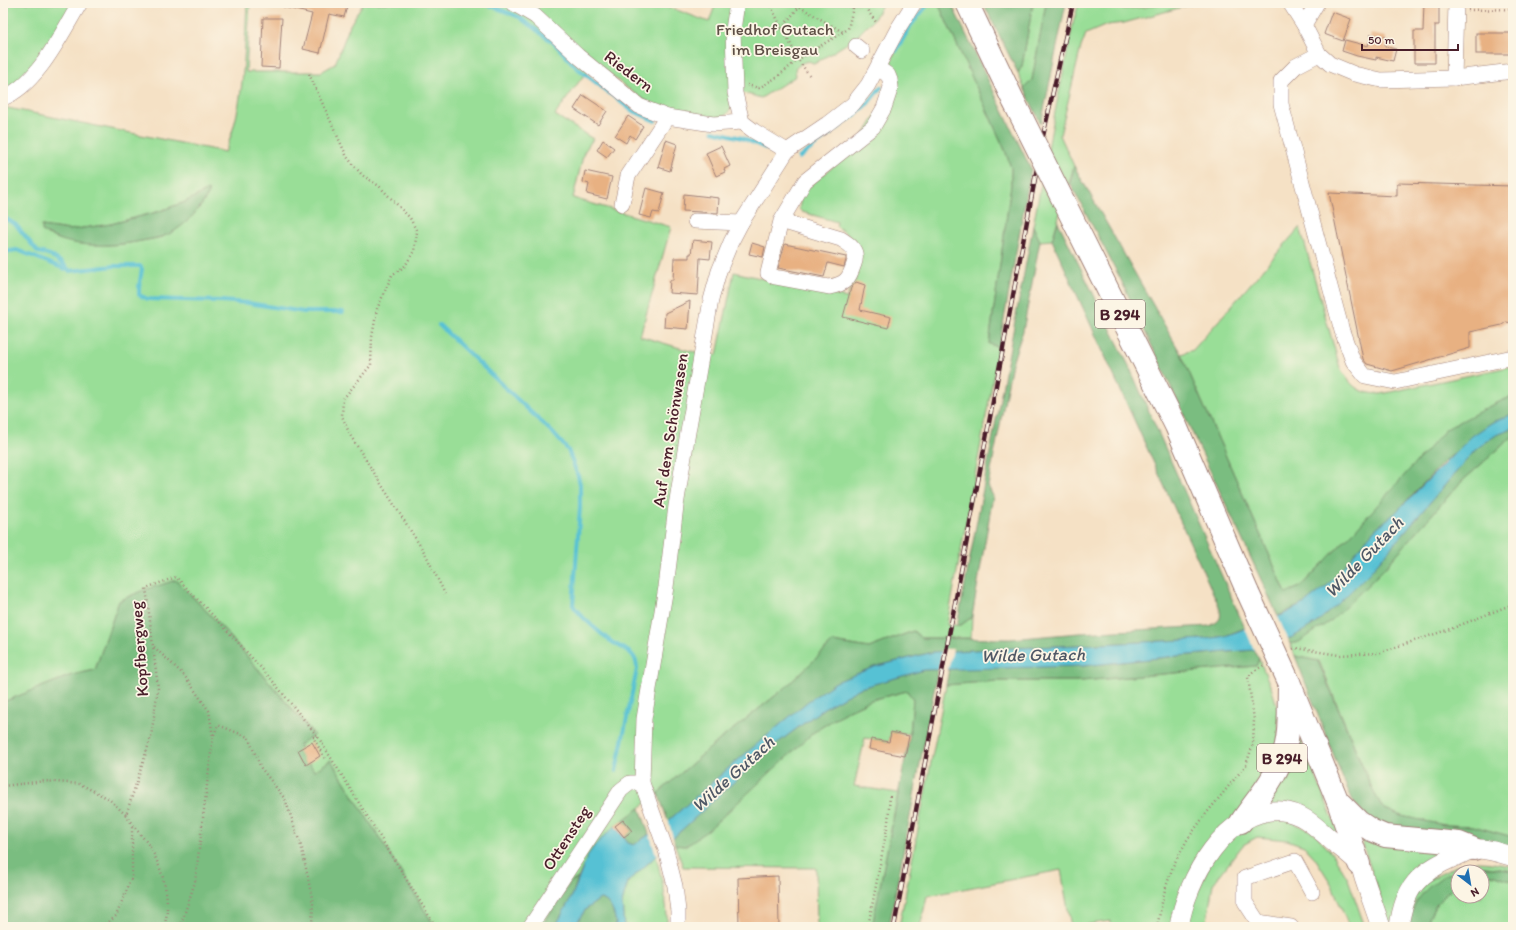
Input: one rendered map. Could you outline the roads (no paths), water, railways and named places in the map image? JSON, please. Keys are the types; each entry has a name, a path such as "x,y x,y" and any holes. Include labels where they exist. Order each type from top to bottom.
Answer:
{"highway":[{"name":"B 294","path":"967,3 1014,102 1176,426 1248,593 1289,682 1338,802 1359,864"},
{"name":"B 294","path":"1241,822 1267,786 1283,757 1287,735 1289,682"},
{"name":"B 294","path":"1338,802 1359,822 1371,830 1385,836 1459,843 1474,849"}],"main road":[{"name":"B 294","path":"1179,927 1190,891 1203,863 1213,848 1241,822 1268,812 1282,811 1293,814 1312,823 1359,864 1381,927"},
{"name":"B 294","path":"1399,927 1405,900 1413,885 1433,868 1445,861 1474,849 1495,851 1513,857"}],"street":[{"path":"3,98 14,93 23,86 37,71 80,3"},
{"name":"Riedern","path":"512,3 535,16 578,56 639,106 667,117 713,124 742,122"},
{"path":"737,3 733,30 735,93 742,122 787,151"},
{"name":"Auf dem Schönwasen","path":"678,927 675,886 666,850 642,783 644,719 666,587 676,506 711,300 719,271 731,242 741,223 787,151 827,124 853,104 868,85 897,30 914,3"},
{"path":"1290,3 1304,25 1319,54 1330,64 1354,74 1381,80 1454,78 1513,71"},
{"path":"1304,25 1317,3"},
{"path":"1454,78 1456,7"},
{"path":"1319,54 1296,66 1281,81 1281,104 1342,331 1353,361 1365,376 1396,382 1513,357"},
{"path":"781,222 841,239 852,247 855,252 855,260 850,277 837,286 829,287 775,277 768,273 781,222 805,181 873,127 884,108 891,87 890,80 888,75 878,68"},
{"path":"622,204 628,176 667,117"},
{"path":"695,221 741,223"},
{"name":"Ottensteg","path":"530,927 621,790 630,783 642,783"},
{"path":"1291,927 1258,922 1245,902 1245,878 1295,861 1312,892"}],"water":[{"name":"Wilde Gutach","path":"1513,414 1513,428 1499,433 1476,449 1370,572 1338,604 1316,623 1293,637 1254,650 1177,656 1084,666 924,670 860,688 824,708 771,748 673,838 666,850 656,856 628,882 622,903 624,927 616,927 614,914 610,906 607,902 600,899 586,909 574,927 555,927 572,896 588,855 595,845 615,826 628,843 634,845 668,821 807,702 836,682 874,667 933,652 1205,639 1225,636 1282,615 1305,603 1328,585 1375,529 1394,514 1472,436 1491,423"}],"waterway":[{"path":"484,3 519,17 554,43 576,67 631,110 655,121"},
{"path":"896,51 911,25 929,3"},
{"path":"799,158 865,107 881,87"},
{"path":"713,131 742,138 772,151"},
{"path":"3,217 16,225 38,252 50,255 62,263 70,271"},
{"path":"3,252 17,250 70,271 114,266 140,266 142,269 139,295 148,299 221,301 248,303 304,312 343,312"},
{"path":"439,325 553,433 568,450 580,484 580,508 573,605 585,619 609,640 628,651 634,658 637,669 616,771"}],"railway":[{"path":"894,927 1043,136 1073,3"}],"park label":[{"name":"Friedhof Gutach im Breisgau","path":"775,39"}]}
